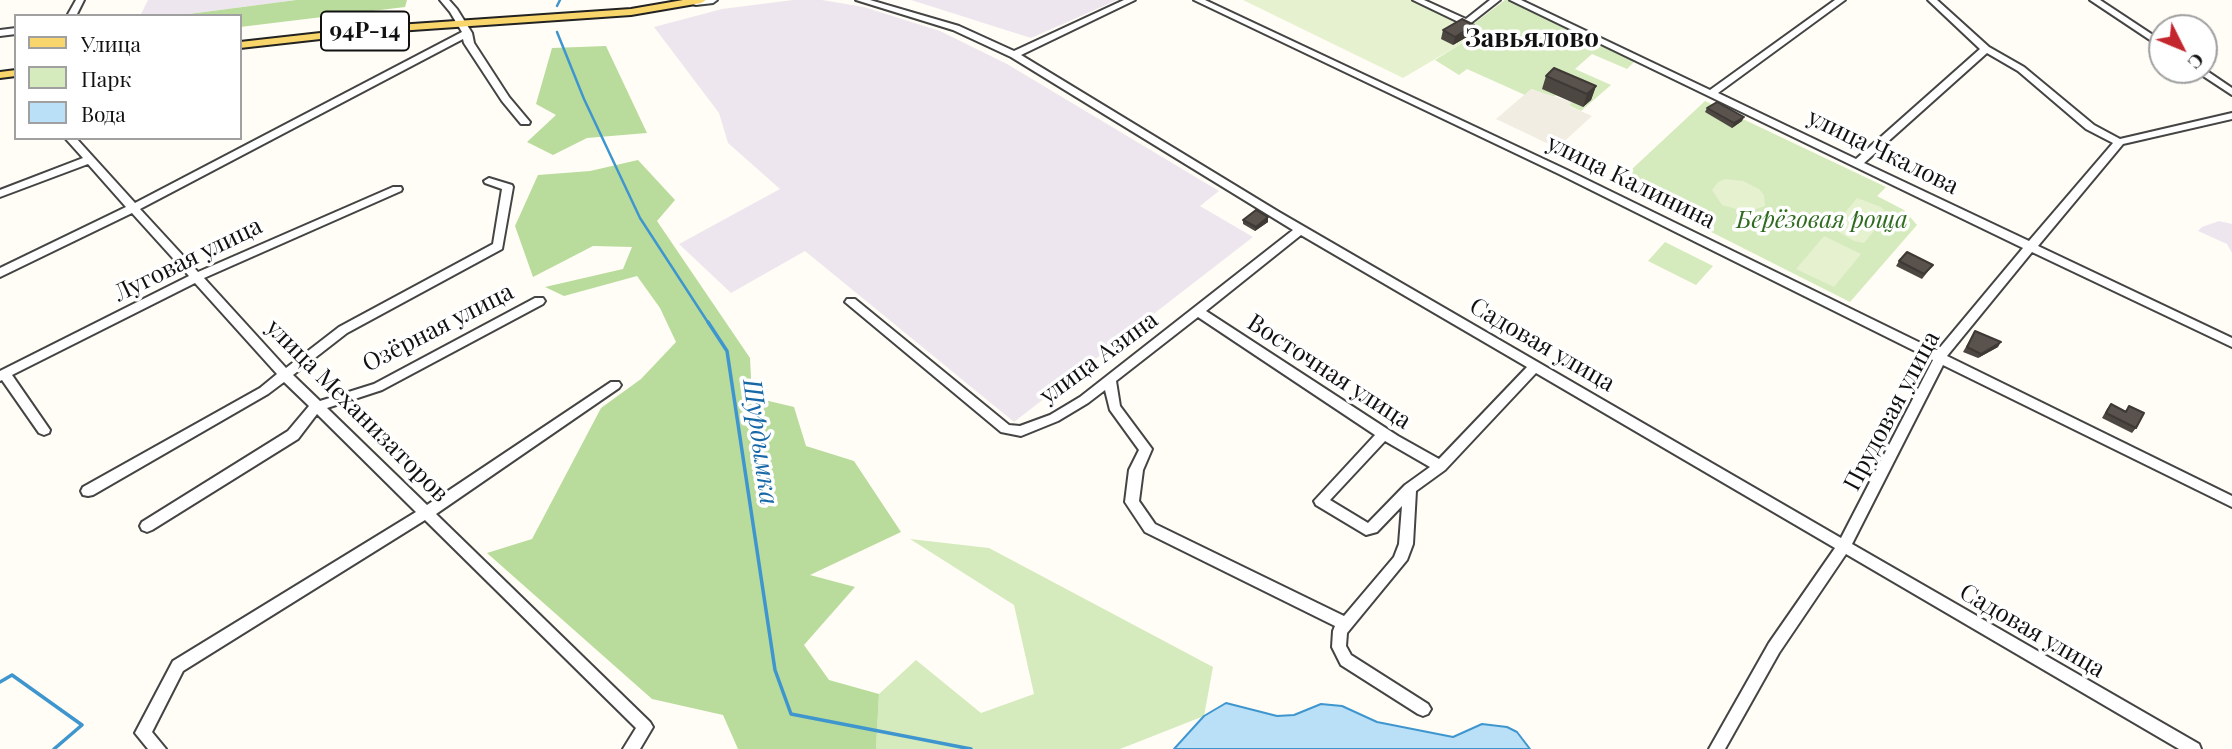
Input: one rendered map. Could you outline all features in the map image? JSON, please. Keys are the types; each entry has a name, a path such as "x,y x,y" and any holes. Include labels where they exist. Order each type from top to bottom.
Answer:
{"main road":[{"name":"94Р-14","path":"242,45 464,28 619,13 699,1"}],"street":[{"path":"444,0 464,28 469,43 486,69 525,122"},
{"path":"699,1 713,0"},
{"name":"Садовая улица","path":"860,0 956,28 1014,55 1301,230 2193,749"},
{"path":"1014,55 1131,0"},
{"name":"улица Калинина","path":"1198,0 1563,172 2232,502"},
{"path":"1417,0 1467,23 1496,0"},
{"name":"улица Чкалова","path":"1514,0 2232,343"},
{"path":"1712,93 1841,0"},
{"path":"1933,0 1986,49 2021,69 2090,127 2119,142 2232,116"},
{"path":"2094,0 2148,36"},
{"path":"0,273 135,206 464,28"},
{"path":"1858,163 1986,49"},
{"name":"улица Механизаторов","path":"72,140 316,407 645,727 631,749"},
{"name":"Прудовая улица","path":"1717,749 1774,648 1844,545 1940,357 2119,142"},
{"path":"0,194 91,159"},
{"path":"88,491 264,391 343,330 498,246 508,187 489,181"},
{"name":"Луговая улица","path":"2,375 197,277 397,188"},
{"name":"улица Азина","path":"851,302 1006,429 1021,431 1054,418 1110,379 1301,230"},
{"name":"Озёрная улица","path":"316,407 378,387 539,301"},
{"name":"Восточная улица","path":"1198,311 1384,434 1440,466"},
{"path":"1384,434 1321,501 1366,529 1372,528 1410,489 1440,466 1536,365"},
{"path":"2,375 44,430"},
{"path":"1110,379 1115,407 1146,449 1136,470 1132,502 1150,528 1345,624"},
{"path":"158,749 142,733 178,666 426,513 615,386"},
{"path":"146,526 293,435 316,407"},
{"path":"1410,489 1406,544 1400,560 1340,631 1339,647 1346,660 1423,709"}],"shaded area":[{"path":"148,0 296,0 189,14 141,14"},
{"path":"793,0 822,0 864,7 940,31 1007,64 1219,191 1200,206 1253,237 1014,422 805,251 731,293 679,244 780,189 728,143 719,113 654,27 722,9"},
{"path":"911,0 1117,0 1031,38"},
{"path":"1531,89 1572,102 1569,106 1592,116 1557,148 1496,119"},
{"path":"2219,221 2232,224 2232,253 2227,244 2198,231"}],"green space":[{"path":"296,0 407,0 405,7 242,27 242,14 189,14"},
{"path":"1243,0 1410,0 1459,23 1476,35 1403,78"},
{"path":"1505,0 1636,60 1627,69 1592,54 1575,69 1611,85 1581,111 1568,105 1572,102 1556,95 1553,98 1532,89 1525,95 1467,69 1459,75 1435,60 1475,35 1468,28"},
{"path":"606,46 647,133 587,138 553,155 527,142 556,115 536,104 552,48"},
{"name":"Берёзовая роща","path":"1705,101 1886,187 1877,196 1904,210 1917,225 1850,302 1616,184"},
{"path":"638,160 675,200 657,221 750,358 752,397 794,407 806,446 854,461 901,532 810,575 855,587 804,645 829,680 879,694 876,749 738,749 723,715 652,699 487,553 532,539 601,408 641,379 676,342 660,308 637,276 564,296 545,287 623,269 632,247 593,246 533,277 515,226 538,175 590,171"},
{"path":"1725,179 1743,181 1759,189 1764,195 1765,206 1747,212 1722,205 1712,190 1718,182"},
{"path":"1857,198 1881,207 1888,214 1864,243 1854,241 1832,228"},
{"path":"1824,236 1861,254 1834,287 1796,269"},
{"path":"1665,242 1713,266 1696,285 1648,261"},
{"path":"910,539 989,548 1213,667 1204,716 1120,749 876,749 879,694 916,660 981,713 1034,694 1014,605"}],"water":[{"path":"1226,703 1277,716 1294,715 1321,704 1342,706 1377,722 1453,737 1482,724 1507,727 1517,732 1530,749 1174,749 1204,716"}],"building":[{"path":"1462,19 1474,25 1455,37 1443,30"},
{"path":"1554,68 1596,86 1587,94 1546,76"},
{"path":"1717,102 1744,117 1734,123 1707,108"},
{"path":"1256,210 1268,217 1256,227 1243,220"},
{"path":"1907,252 1933,265 1924,274 1899,261"},
{"path":"1975,331 2001,342 1981,354 1967,347"},
{"path":"2111,404 2126,412 2129,406 2144,413 2136,428 2106,413"}],"waterway":[{"name":"Шурдымка","path":"557,6 560,0"},
{"name":"Шурдымка","path":"557,32 584,99 640,218 709,324"},
{"name":"Шурдымка","path":"708,322 727,351 775,670 791,714 971,749"},
{"path":"0,682 12,675 82,725 54,749"}],"district":[{"name":"Завьялово","path":"1532,39"}]}
